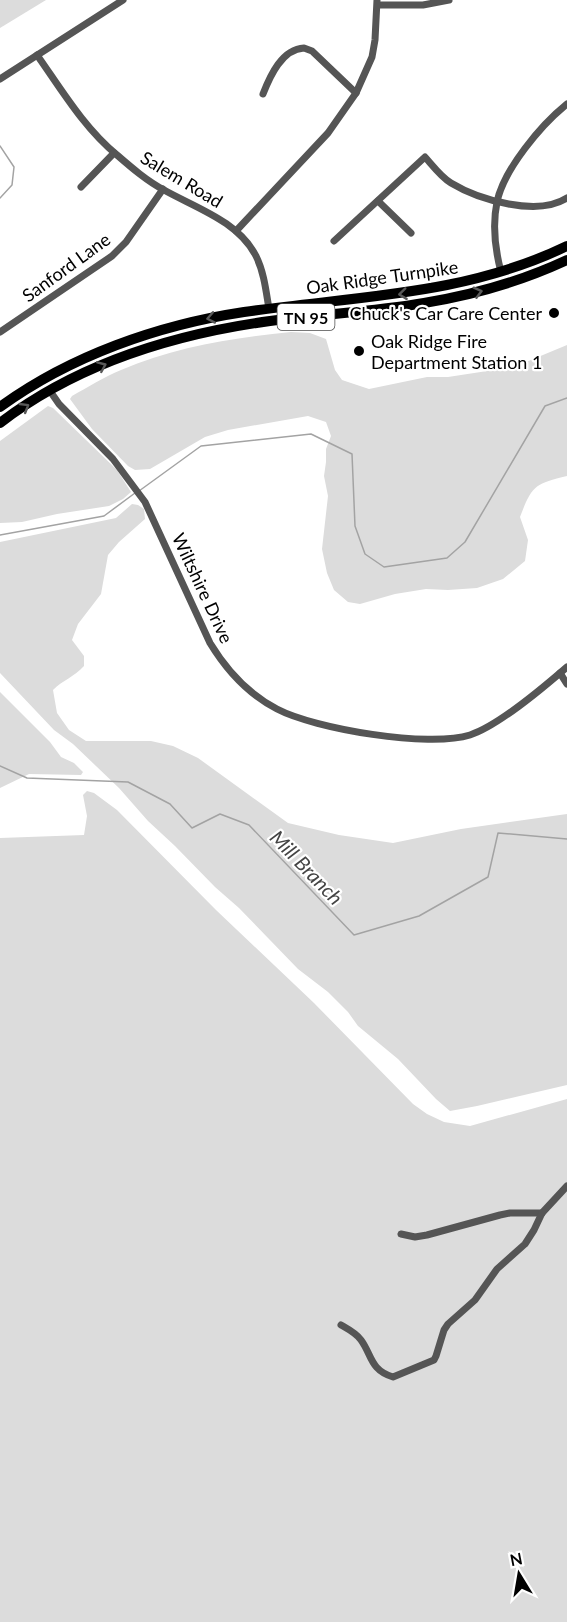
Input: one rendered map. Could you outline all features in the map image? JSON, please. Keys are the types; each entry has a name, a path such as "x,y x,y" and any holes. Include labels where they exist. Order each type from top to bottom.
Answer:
{"highway":[{"name":"Oak Ridge Turnpike","path":"0,407 99,353 150,334 209,318 433,289 501,272 567,246"},
{"name":"Oak Ridge Turnpike","path":"0,423 50,391 98,367 168,342 201,333 270,321 425,303 462,296 504,284 567,260"},
{"path":"501,272 504,284"},
{"path":"346,300 348,312"},
{"path":"269,309 270,321"},
{"path":"44,381 50,391"}],"street":[{"path":"0,79 123,0"},
{"path":"236,231 328,133 356,93 372,57 377,3 423,5 449,0"},
{"path":"263,94 271,75 289,53 304,48 312,51 356,93"},
{"name":"Salem Road","path":"37,55 78,112 114,153 163,189 209,213 236,231 254,253 260,266 269,309"},
{"path":"501,272 494,237 497,202 513,169 531,142 549,120 567,104"},
{"path":"81,187 114,153"},
{"path":"334,241 425,157 451,183 497,202 510,205 549,205 567,198"},
{"name":"Sanford Lane","path":"0,332 112,255 126,242 163,189"},
{"path":"378,201 411,233"},
{"name":"Wiltshire Drive","path":"50,391 59,404 112,459 143,498 210,643 223,663 252,693 286,713 328,725 393,737 423,741 452,739 473,734 491,725 567,667"},
{"path":"560,673 567,684"},
{"path":"340,1325 354,1332 362,1340 372,1362 393,1377 434,1360 444,1330 454,1317 475,1300 505,1261 525,1244 542,1214 567,1186"},
{"path":"401,1234 415,1237 427,1235 510,1213 542,1214"}],"shaded area":[{"path":"0,0 46,0 0,28"},
{"path":"291,332 310,333 326,339 335,370 342,380 369,389 427,377 448,377 514,367 567,345 567,476 541,484 528,499 520,517 528,540 525,561 503,579 477,588 426,589 395,594 360,604 348,602 334,590 327,573 322,549 328,496 324,476 326,449 331,436 326,422 308,416 228,430 205,437 150,469 135,470 128,466 92,429 70,399 96,382 162,355 248,337"},
{"path":"48,406 53,408 117,470 131,492 109,506 22,522 0,523 0,441"},
{"path":"132,504 144,509 145,519 108,555 101,594 78,624 72,640 84,656 84,666 53,690 57,713 69,730 86,741 151,741 173,746 198,758 288,823 339,835 393,843 461,829 567,814 567,1085 450,1111 398,1059 358,1026 328,992 298,969 239,908 148,821 119,788 73,744 54,730 0,673 0,542 116,518"},
{"path":"0,692 50,742 61,757 74,763 83,772 81,775 29,774 0,788"},
{"path":"87,791 94,793 117,810 216,910 314,1003 413,1104 427,1114 444,1122 470,1126 567,1099 567,1622 0,1622 0,838 84,835 87,816 83,795"}],"waterway":[{"path":"0,146 14,167 12,185 0,198"},
{"path":"139,491 201,446 311,434 352,454 355,526 365,554 384,567 447,558 465,542 545,406 567,398"},
{"path":"0,535 104,516 135,493"},
{"name":"Mill Branch","path":"0,766 27,778 128,782 170,804 192,828 220,814 249,825 354,935 419,916 488,877 498,833 567,839"}],"place":[{"name":"Chuck's Car Care Center","path":"554,313"},
{"name":"Oak Ridge Fire Department Station 1","path":"359,351"}]}
